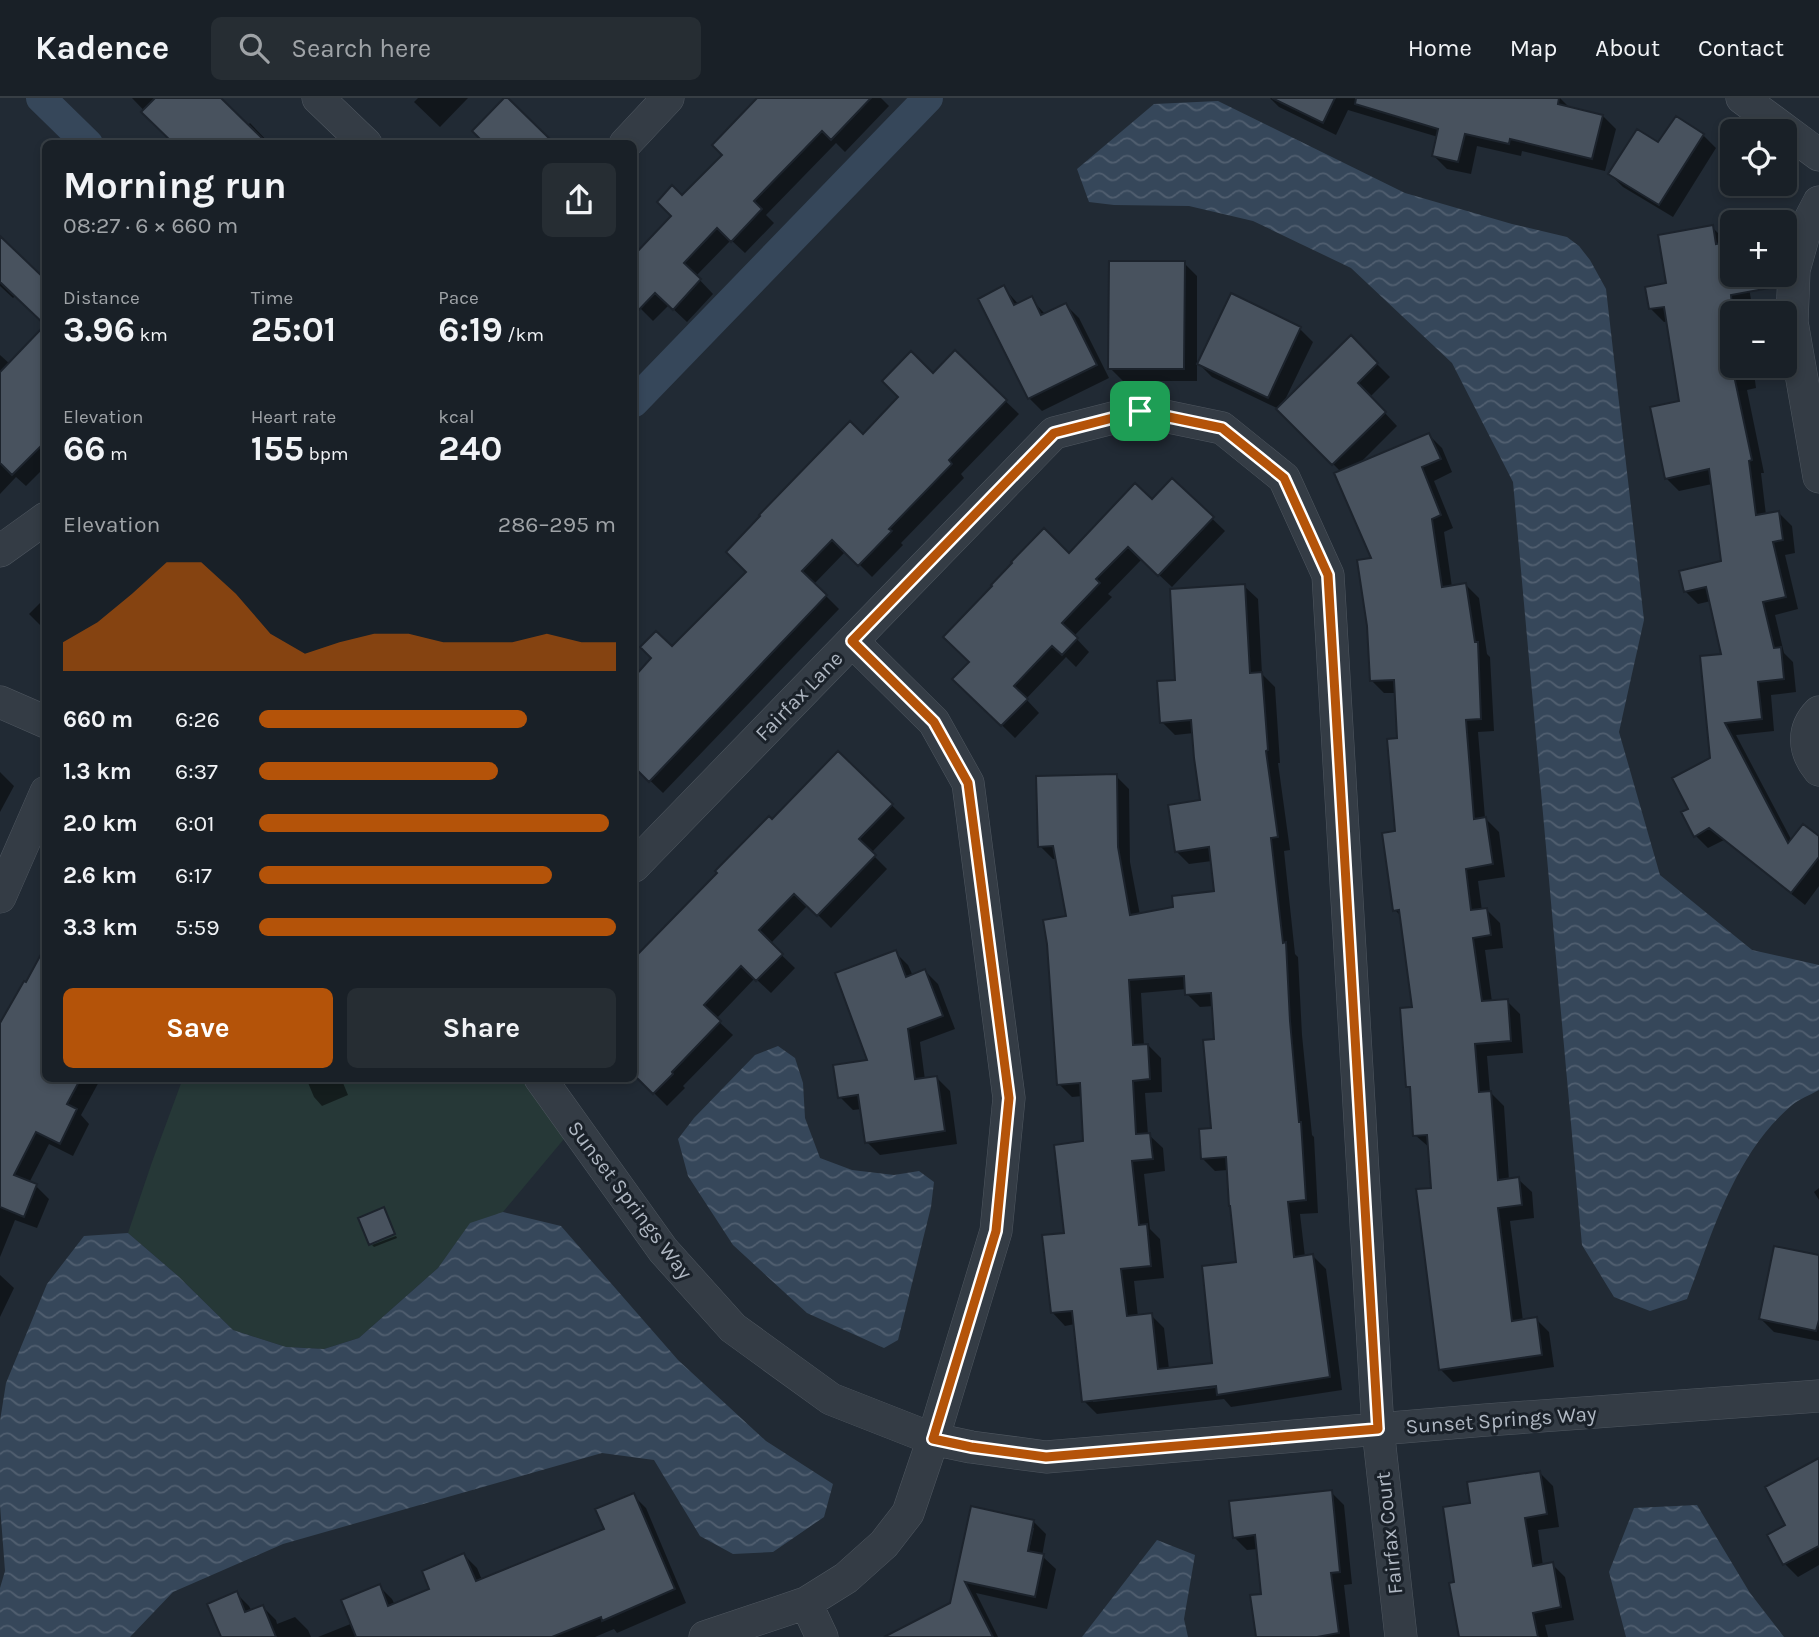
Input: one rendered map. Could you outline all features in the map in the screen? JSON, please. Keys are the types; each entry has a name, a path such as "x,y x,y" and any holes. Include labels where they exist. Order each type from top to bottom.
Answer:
{"street":[{"path":"318,98 362,140"},
{"path":"629,140 668,98"},
{"path":"1742,98 1819,155"},
{"path":"1819,202 1806,227 1794,270 1792,322 1819,477"},
{"name":"Fairfax Lane","path":"637,863 1054,433 1140,411 1222,428 1284,478 1328,575 1378,1429"},
{"path":"0,551 42,521"},
{"path":"705,1637 806,1603 846,1578 884,1544 908,1513 996,1231 1009,1098 968,783 934,722 852,641"},
{"path":"0,702 42,720"},
{"path":"1819,712 1809,726 1806,738 1807,750 1819,770"},
{"path":"0,897 42,801"},
{"name":"Sunset Springs Way","path":"543,1082 663,1250 733,1328 831,1399 933,1439 1046,1457 1819,1396"},
{"name":"Fairfax Court","path":"1378,1429 1401,1637"},
{"path":"806,1603 821,1637"}],"shaded area":[{"path":"182,1082 543,1082 574,1127 503,1212 470,1224 438,1268 359,1338 324,1349 286,1347 233,1330 178,1276 128,1233"}],"water":[{"path":"1218,101 1405,193 1567,237 1579,246 1590,260 1606,289 1644,620 1619,732 1660,875 1752,950 1819,965 1819,1090 1791,1106 1754,1147 1727,1196 1687,1299 1650,1311 1614,1297 1582,1245 1513,482 1452,363 1351,268 1253,221 1189,206 1089,202 1077,169 1154,104"},
{"path":"778,1046 795,1058 803,1083 805,1118 820,1158 852,1170 894,1175 919,1171 934,1182 931,1207 898,1340 884,1348 807,1313 733,1245 688,1176 678,1139 694,1118 755,1055"},
{"path":"503,1212 561,1226 678,1360 766,1441 833,1484 824,1517 773,1552 733,1554 700,1536 654,1460 602,1453 283,1544 173,1592 130,1637 0,1637 0,1588 5,1571 0,1505 0,1421 6,1383 47,1284 84,1236 128,1233 178,1276 233,1330 286,1347 324,1349 359,1338 438,1268 470,1223"},
{"path":"1697,1505 1750,1593 1784,1637 1626,1637 1609,1572 1634,1508"},
{"path":"1157,1540 1195,1555 1184,1619 1188,1637 1082,1637"}],"building":[{"path":"155,98 221,98 264,140 170,140 141,112"},
{"path":"504,98 508,98 551,140 481,140 472,131"},
{"path":"757,98 871,98 831,140 822,131 754,201 762,209 731,242 717,228 684,263 701,279 673,310 655,293 637,312 637,252 671,216 657,202 672,185 682,195 722,155 712,145"},
{"path":"1272,98 1335,98 1323,123"},
{"path":"1356,98 1559,98 1558,104 1603,115 1592,159 1510,139 1509,144 1465,134 1458,162 1432,156 1438,129 1355,104"},
{"path":"1676,116 1704,134 1659,205 1608,174 1637,129 1658,142"},
{"path":"1713,225 1716,244 1720,243 1720,287 1775,287 1731,295 1732,301 1720,301 1720,378 1735,378 1752,460 1749,461 1756,515 1779,511 1783,540 1773,542 1786,597 1763,602 1774,648 1781,647 1784,679 1758,682 1762,719 1725,723 1788,843 1803,824 1819,836 1819,857 1791,893 1709,828 1694,837 1681,812 1688,809 1672,778 1710,758 1700,656 1721,654 1706,587 1684,592 1679,571 1721,561 1709,469 1665,479 1650,407 1679,401 1664,307 1649,309 1645,287 1666,283 1658,235"},
{"path":"0,236 42,276 42,322 0,282"},
{"path":"1109,261 1185,261 1184,369 1108,369"},
{"path":"1004,285 1014,305 1032,296 1041,315 1066,303 1097,365 1028,399 978,299"},
{"path":"1231,293 1301,327 1268,398 1197,364"},
{"path":"42,328 42,445 12,475 0,463 0,372"},
{"path":"1351,335 1378,363 1358,383 1386,412 1332,465 1276,409"},
{"path":"955,350 1007,400 949,460 952,464 889,529 892,531 858,566 832,540 802,571 827,595 649,782 637,770 637,674 651,658 640,647 656,631 672,646 746,572 726,552 850,421 863,434 898,397 882,381 911,351 933,373"},
{"path":"1429,433 1441,459 1422,467 1441,515 1432,519 1442,587 1466,583 1475,642 1478,642 1481,719 1466,720 1474,819 1486,817 1493,864 1466,869 1471,910 1487,908 1491,935 1473,938 1482,1001 1508,999 1511,1041 1475,1044 1479,1092 1491,1091 1498,1180 1519,1177 1522,1205 1498,1208 1512,1321 1537,1317 1542,1355 1439,1370 1416,1189 1431,1188 1427,1135 1413,1136 1400,1008 1412,1007 1399,910 1393,911 1382,833 1395,831 1387,739 1397,738 1394,680 1370,681 1367,626 1357,560 1371,558 1334,473"},
{"path":"1172,478 1214,517 1158,576 1128,547 1096,579 1100,583 1062,623 1078,638 1062,655 1052,646 1014,686 1028,699 1001,726 952,679 969,662 943,637 1044,528 1069,553 1135,483 1152,499"},
{"path":"1245,584 1250,673 1262,672 1266,751 1278,837 1271,838 1283,943 1286,942 1290,1021 1301,1122 1306,1200 1288,1202 1294,1257 1313,1254 1330,1377 1217,1395 1216,1386 1082,1402 1072,1311 1051,1313 1042,1235 1064,1233 1054,1145 1083,1141 1080,1083 1057,1085 1043,920 1066,916 1053,846 1038,847 1036,776 1117,774 1118,847 1130,915 1173,907 1172,896 1214,891 1209,847 1175,852 1168,805 1200,800 1191,720 1160,723 1157,681 1175,680 1170,589","holes":["1184,976 1185,995 1211,993 1214,1039 1203,1040 1211,1128 1199,1129 1201,1159 1226,1157 1236,1262 1202,1266 1212,1363 1158,1369 1152,1313 1127,1316 1121,1269 1151,1266 1147,1224 1139,1225 1132,1161 1153,1159 1150,1133 1136,1134 1133,1081 1150,1079 1148,1044 1133,1045 1129,980"]},
{"path":"838,751 893,804 859,839 876,855 817,916 794,894 759,930 783,954 756,981 741,966 704,1005 721,1021 653,1094 637,1078 637,955 769,816 772,819"},
{"path":"896,950 906,977 925,969 943,1016 908,1029 915,1079 937,1076 945,1131 865,1143 858,1095 838,1098 833,1065 867,1060 835,973"},
{"path":"42,952 42,1082 79,1082 67,1104 77,1109 60,1144 36,1132 14,1175 37,1184 24,1217 0,1207 0,1023 24,981 26,982"},
{"path":"384,1207 395,1234 369,1245 358,1218"},
{"path":"1774,1246 1819,1255 1819,1320 1816,1331 1759,1319"},
{"path":"1819,1458 1819,1546 1783,1565 1767,1535 1785,1525 1765,1487"},
{"path":"1540,1471 1547,1514 1525,1518 1533,1566 1553,1562 1561,1607 1533,1613 1538,1637 1459,1637 1449,1583 1454,1582 1443,1507 1470,1503 1467,1482"},
{"path":"1332,1490 1340,1572 1331,1573 1339,1633 1317,1637 1256,1637 1250,1595 1261,1594 1255,1535 1233,1538 1229,1501"},
{"path":"634,1493 675,1589 602,1621 601,1617 552,1637 356,1637 341,1600 380,1584 388,1606 429,1589 422,1571 464,1553 476,1581 604,1529 595,1509"},
{"path":"971,1506 1034,1520 1028,1551 1044,1554 1035,1597 965,1582 993,1637 884,1637 950,1603"},
{"path":"237,1591 245,1612 263,1605 276,1637 221,1637 207,1604"}],"waterway":[{"path":"41,98 84,140"},
{"path":"637,399 928,98"}],"route":[{"path":"1140,411 1222,428 1284,478 1328,575 1378,1429 1046,1457 933,1439 996,1231 1009,1098 968,783 934,722 852,641 1054,433 1140,411"}]}
